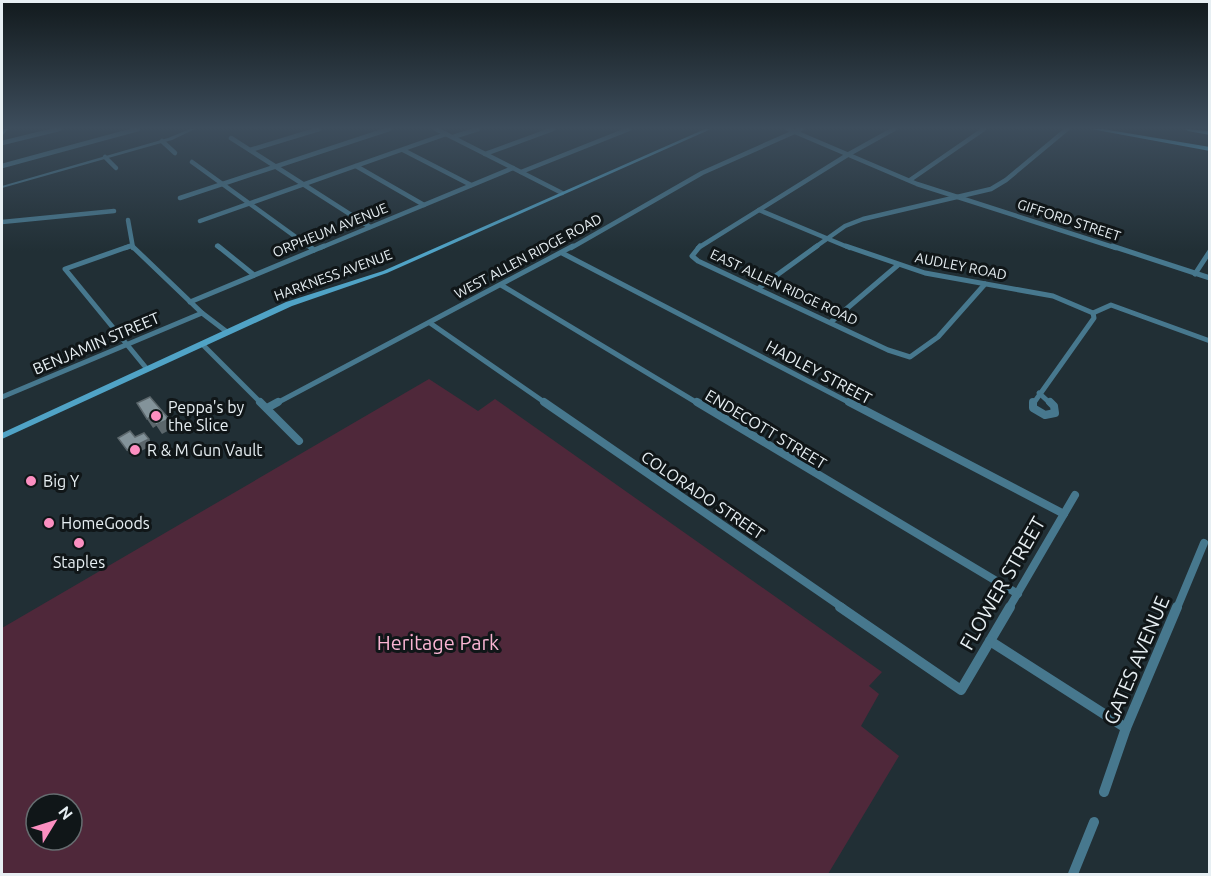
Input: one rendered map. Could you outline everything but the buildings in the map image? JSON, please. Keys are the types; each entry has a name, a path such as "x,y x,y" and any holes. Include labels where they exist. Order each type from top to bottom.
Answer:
{"main road":[{"name":"HARKNESS AVENUE","path":"2,436 304,297 356,283 385,272 615,170"}],"street":[{"path":"2,187 63,170"},
{"path":"203,170 314,250"},
{"path":"180,198 266,170"},
{"path":"279,170 370,227"},
{"path":"200,221 345,170"},
{"path":"363,170 424,205"},
{"path":"442,170 471,185"},
{"name":"ORPHEUM AVENUE","path":"190,302 508,170"},
{"path":"517,170 562,193"},
{"path":"521,172 526,170"},
{"name":"WEST ALLEN RIDGE ROAD","path":"267,408 562,253 709,170"},
{"name":"EAST ALLEN RIDGE ROAD","path":"823,170 692,255 699,261 912,357 921,353 985,284"},
{"name":"GIFFORD STREET","path":"886,170 958,197 1209,278"},
{"path":"910,180 925,170"},
{"path":"759,288 845,226 871,215 958,197 998,185 1017,170"},
{"name":"AUDLEY ROAD","path":"759,210 898,265 942,277 1036,291 1093,313"},
{"path":"2,222 114,211"},
{"path":"128,220 131,246 202,313 227,332"},
{"path":"131,246 65,269 147,369"},
{"path":"217,246 254,275"},
{"path":"1195,274 1209,251"},
{"name":"HADLEY STREET","path":"562,253 1064,514"},
{"path":"831,322 898,265"},
{"name":"ENDECOTT STREET","path":"501,285 1018,594"},
{"path":"1039,393 1073,343 1094,318 1093,313 1099,308 1111,305 1209,341"},
{"name":"BENJAMIN STREET","path":"2,397 202,313"},
{"name":"COLORADO STREET","path":"430,323 961,690"},
{"path":"202,344 299,441"},
{"name":"FLOWER STREET","path":"961,690 1075,495"},
{"name":"GATES AVENUE","path":"1104,792 1126,728 1204,543"},
{"path":"990,641 1126,728"},
{"path":"1073,874 1094,822"}],"green space":[{"name":"Heritage Park","path":"429,379 478,411 495,399 882,672 869,686 879,694 861,726 899,756 828,874 2,874 2,628"}],"place":[{"name":"Peppa's by the Slice","path":"156,416"},
{"name":"R & M Gun Vault","path":"135,450"},
{"name":"Big Y","path":"31,481"},
{"name":"HomeGoods","path":"49,523"},
{"name":"Staples","path":"79,543"}]}
